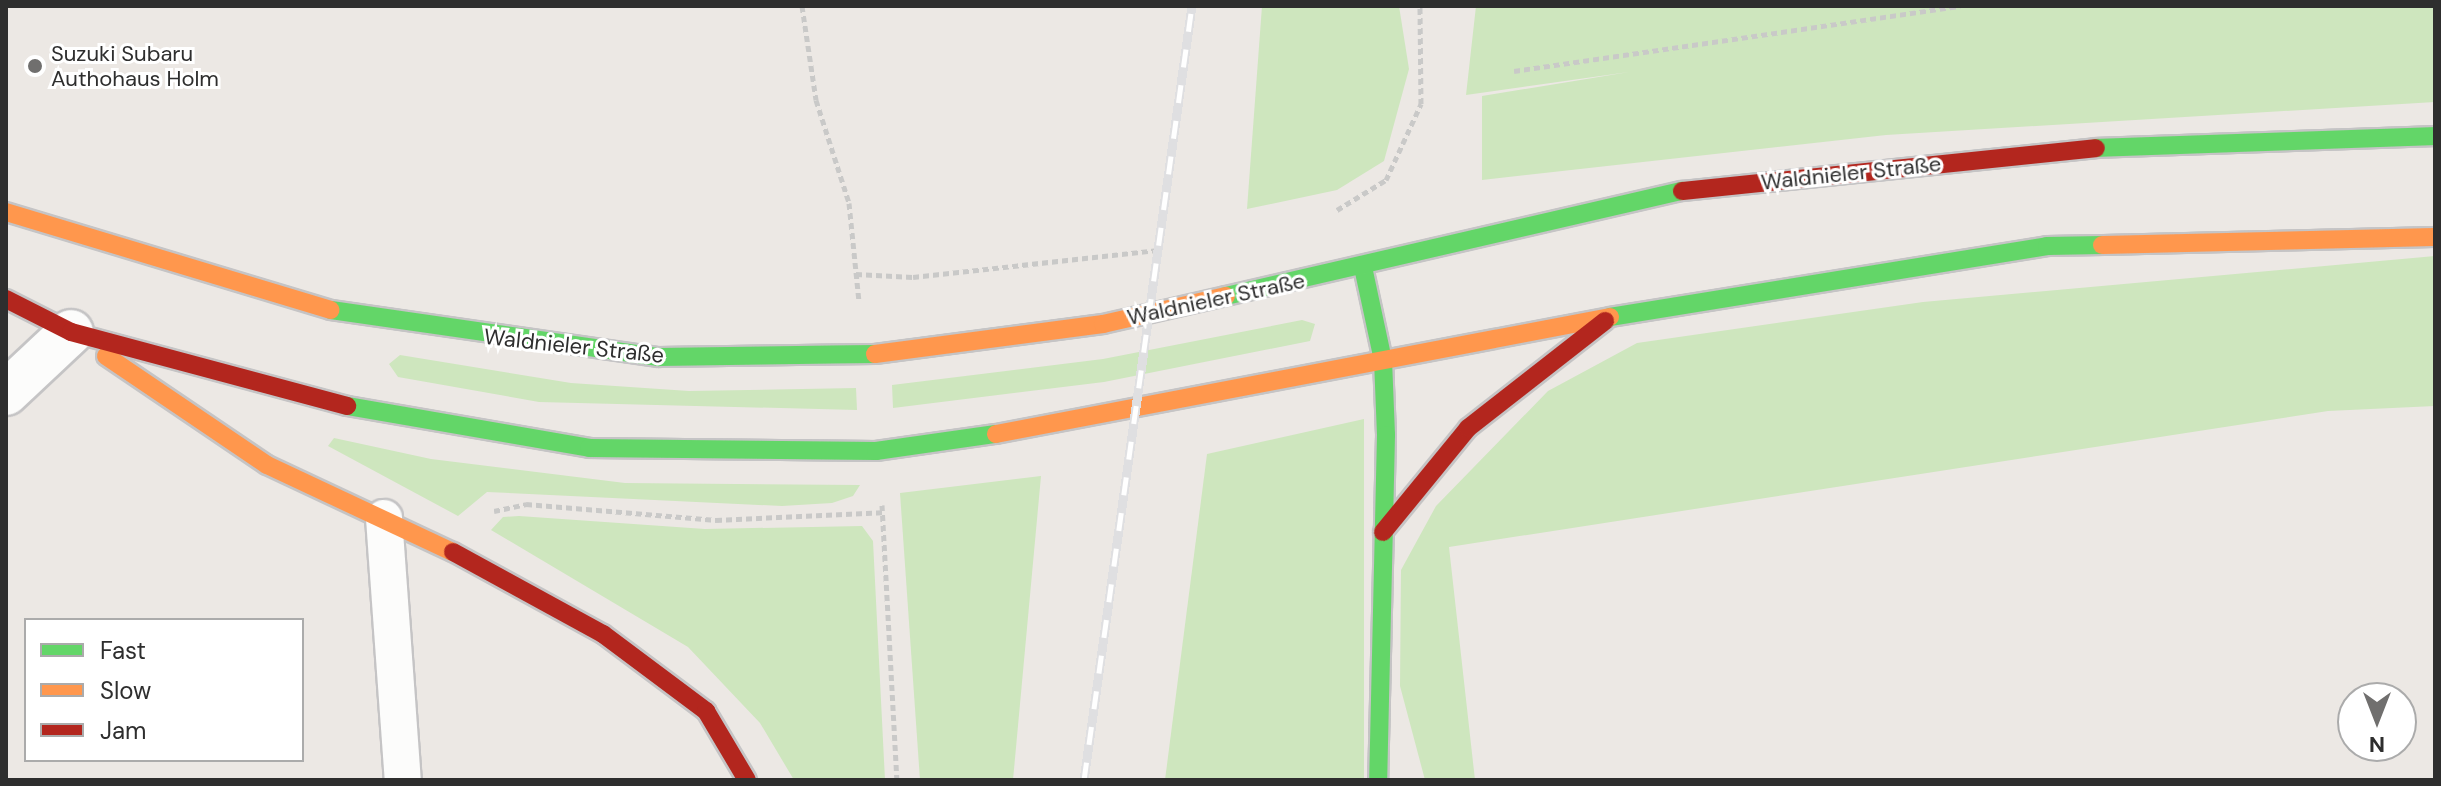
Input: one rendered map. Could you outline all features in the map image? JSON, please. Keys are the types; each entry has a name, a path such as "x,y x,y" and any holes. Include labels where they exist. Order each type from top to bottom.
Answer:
{"main road":[{"name":"Waldnieler Straße","path":"6,212 257,293 391,324 659,357 867,355 1103,324 1363,267 1682,191 2142,143 2435,136"},
{"path":"71,332 248,384 419,422 589,448 876,451 1610,317 2047,246 2435,237"},
{"path":"1363,267 1383,360 1378,780"},
{"path":"6,299 71,332 267,465 453,552 603,634 706,711 747,780"},
{"path":"1383,532 1468,428 1610,317"}],"street":[{"path":"6,393 71,332"}],"lane":[{"path":"384,518 403,780"}],"path":[{"path":"802,6 816,100 849,203 856,274 913,277 1066,265 1172,247"},
{"path":"1322,220 1386,180 1421,104 1420,6"},
{"path":"1514,71 1960,6"},
{"path":"880,488 897,780"},
{"path":"453,552 498,507 526,504 716,520 883,512"}],"green space":[{"path":"1262,6 1399,6 1409,69 1384,161 1337,190 1247,209"},
{"path":"1476,6 2435,6 2435,102 1886,135 1482,180 1482,96 1629,72 1466,95"},
{"path":"2435,256 2435,406 2328,411 1449,547 1475,780 1425,780 1400,686 1401,570 1436,506 1548,391 1637,343 1923,302"},
{"path":"1302,320 1315,324 1310,341 1104,382 893,408 892,385 1103,359"},
{"path":"400,355 571,383 689,391 856,388 857,410 539,402 398,377 389,364"},
{"path":"1364,419 1364,780 1165,780 1207,454"},
{"path":"334,438 431,459 625,483 860,485 853,496 832,503 782,506 487,492 458,516 328,446"},
{"path":"1041,476 1013,780 920,780 900,493"},
{"path":"503,517 705,529 862,526 873,541 885,780 794,780 760,723 688,647 491,530"}],"railway":[{"path":"1084,780 1192,6"}],"traffic: fast":[{"path":"2096,148 2435,136"},
{"path":"1226,296 1682,191"},
{"path":"1610,317 2047,246 2102,245"},
{"path":"1363,267 1383,360 1386,435 1378,780"},
{"path":"331,310 659,357 875,354"},
{"path":"347,406 589,448 876,451 996,434"}],"traffic: slow":[{"path":"6,212 331,310"},
{"path":"2102,245 2435,237"},
{"path":"875,354 1103,324 1226,296"},
{"path":"996,434 1610,317"},
{"path":"106,356 267,465 453,552"}],"traffic: jam":[{"path":"1682,191 2096,148"},
{"path":"6,299 71,332 347,406"},
{"path":"1383,532 1468,428 1605,321"},
{"path":"453,552 603,634 706,711 747,780"}],"place":[{"name":"Suzuki Subaru Authohaus Holm","path":"35,66"}]}
